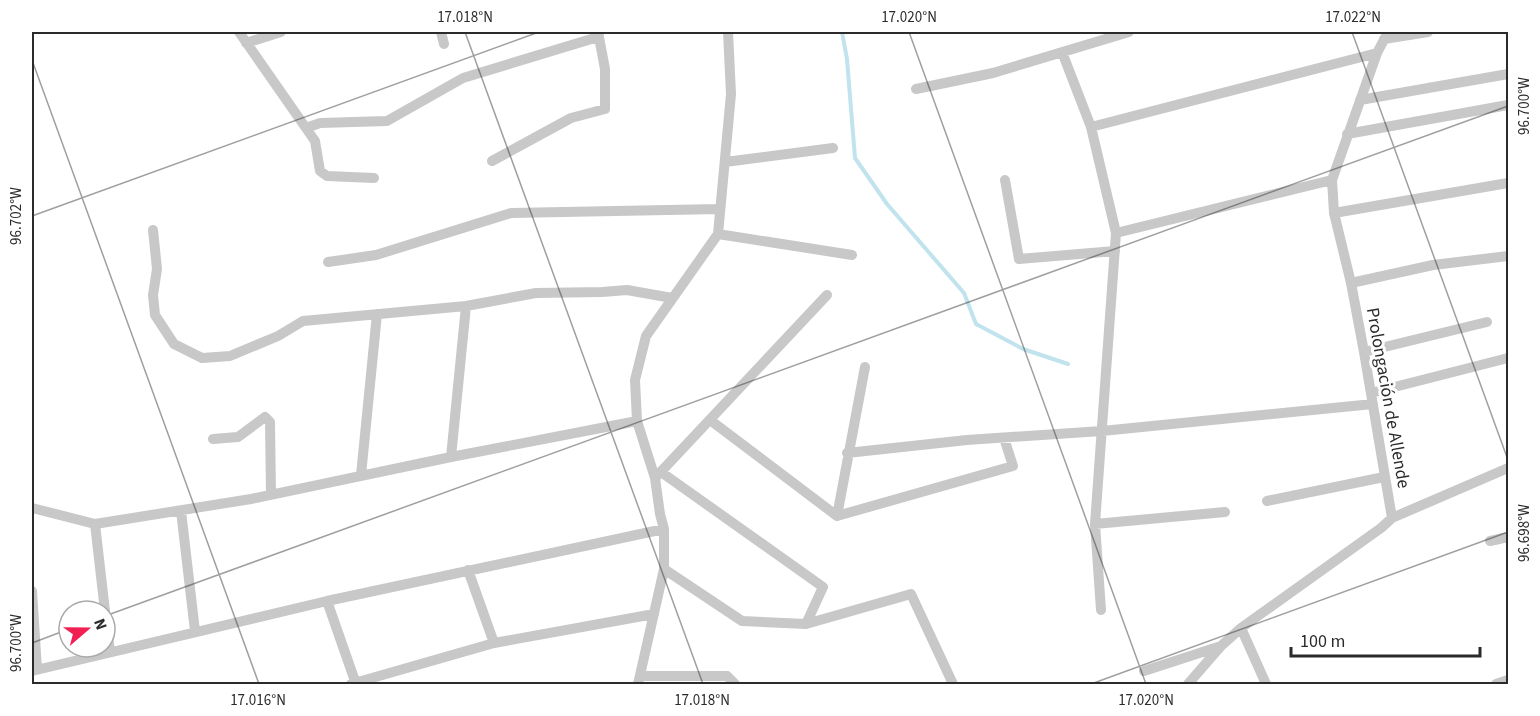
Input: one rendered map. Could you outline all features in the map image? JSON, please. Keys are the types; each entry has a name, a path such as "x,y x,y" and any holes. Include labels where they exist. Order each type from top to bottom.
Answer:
{"street":[{"path":"239,32 315,141 320,171 327,176 374,178"},
{"path":"246,43 281,32"},
{"path":"441,32 444,44"},
{"path":"728,32 731,94 718,234 646,336 635,380 637,421 658,475 660,514 664,529 664,568 639,680 727,676 735,684"},
{"path":"916,89 993,73 1129,32"},
{"path":"1386,35 1428,32"},
{"path":"306,128 320,123 387,121 462,78 598,34 605,69 605,109 572,118 492,160"},
{"name":"Prolongación de Allende","path":"1386,35 1377,53 1332,180 1334,213 1351,283 1392,518"},
{"path":"1062,52 1091,127 1116,233 1095,524 1101,610"},
{"path":"1091,127 1377,53"},
{"path":"1360,100 1509,74"},
{"path":"1347,134 1509,105"},
{"path":"725,162 833,148"},
{"path":"1005,180 1019,259 1115,250"},
{"path":"1116,233 1332,180"},
{"path":"1334,213 1509,183"},
{"path":"328,262 376,255 512,213 720,209"},
{"path":"153,230 157,269 153,295 155,315 174,344 202,358 230,356 278,336 303,321 466,306 536,293 627,290 672,298"},
{"path":"718,234 852,255"},
{"path":"1351,283 1433,265 1509,256"},
{"path":"658,475 827,295"},
{"path":"451,457 466,306"},
{"path":"361,475 377,314"},
{"path":"1364,352 1487,322"},
{"path":"847,453 1102,431 1372,398 1509,358"},
{"path":"837,516 847,453 865,367"},
{"path":"213,439 238,437 265,417 270,422 272,495"},
{"path":"710,420 837,516"},
{"path":"32,508 94,524 272,495 361,475 637,421"},
{"path":"837,516 1013,466 1004,438"},
{"path":"1188,684 1221,646 1241,628 1382,528 1392,518 1509,468"},
{"path":"658,475 823,587 806,624"},
{"path":"1267,501 1384,477"},
{"path":"181,511 195,631"},
{"path":"1095,524 1225,512"},
{"path":"94,524 103,599"},
{"path":"117,650 327,601 664,529"},
{"path":"1490,541 1509,537"},
{"path":"664,568 742,621 806,624 911,594 953,684"},
{"path":"468,570 494,644"},
{"path":"32,591 34,670 80,659"},
{"path":"327,601 354,684 494,644 654,614"},
{"path":"1241,628 1266,684"},
{"path":"1144,672 1221,646"},
{"path":"1496,684 1509,680"}],"waterway":[{"path":"842,32 847,59 855,158 887,204 964,293 976,324 1023,349 1068,364"}]}
